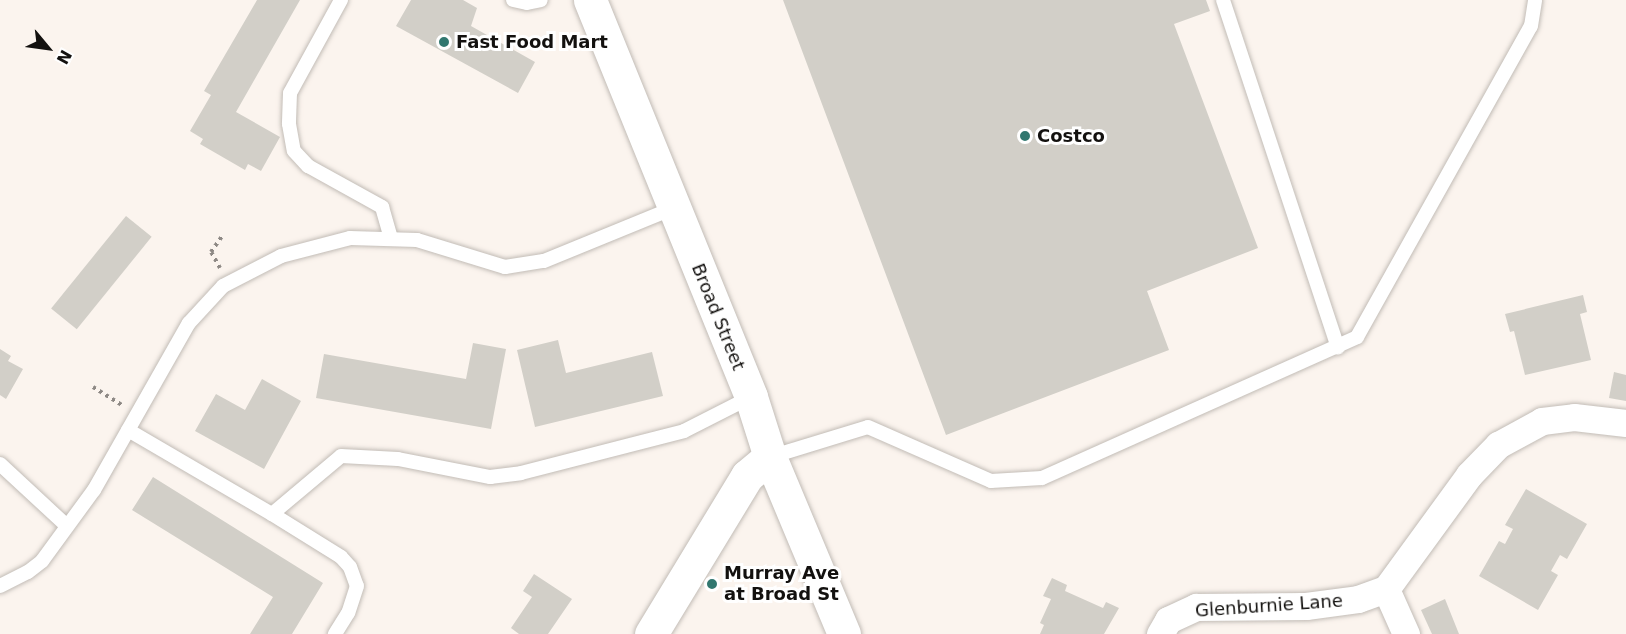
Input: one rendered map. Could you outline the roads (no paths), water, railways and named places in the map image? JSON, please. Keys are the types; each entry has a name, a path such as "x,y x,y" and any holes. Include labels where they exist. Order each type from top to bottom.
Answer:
{"main road":[{"name":"Broad Street","path":"590,0 751,397 770,457 844,634"},
{"path":"651,634 747,476 770,457"}],"street":[{"path":"1406,634 1386,589 1468,475 1498,445 1542,421 1574,417 1626,423"},
{"name":"Glenburnie Lane","path":"1160,634 1168,620 1196,607 1306,606 1358,599 1386,589"}],"lane":[{"path":"341,0 290,93 289,124 294,151 308,165 381,207 391,239"},
{"path":"513,0 527,3 539,0"},
{"path":"1223,0 1338,347"},
{"path":"770,457 868,427 991,481 1042,478 1357,338 1531,26 1535,0"},
{"path":"0,586 28,572 42,561 94,490 189,323 223,286 280,256 350,238 417,240 505,267 544,261 674,208"},
{"path":"272,514 341,456 398,459 490,477 521,473 684,431 751,397"},
{"path":"128,430 272,514 340,557 350,567 357,586 348,614 335,634"},
{"path":"0,464 67,526"}],"place":[{"name":"Fast Food Mart","path":"444,42"},
{"name":"Costco","path":"1025,136"},
{"name":"Murray Ave at Broad St","path":"712,584"}]}
